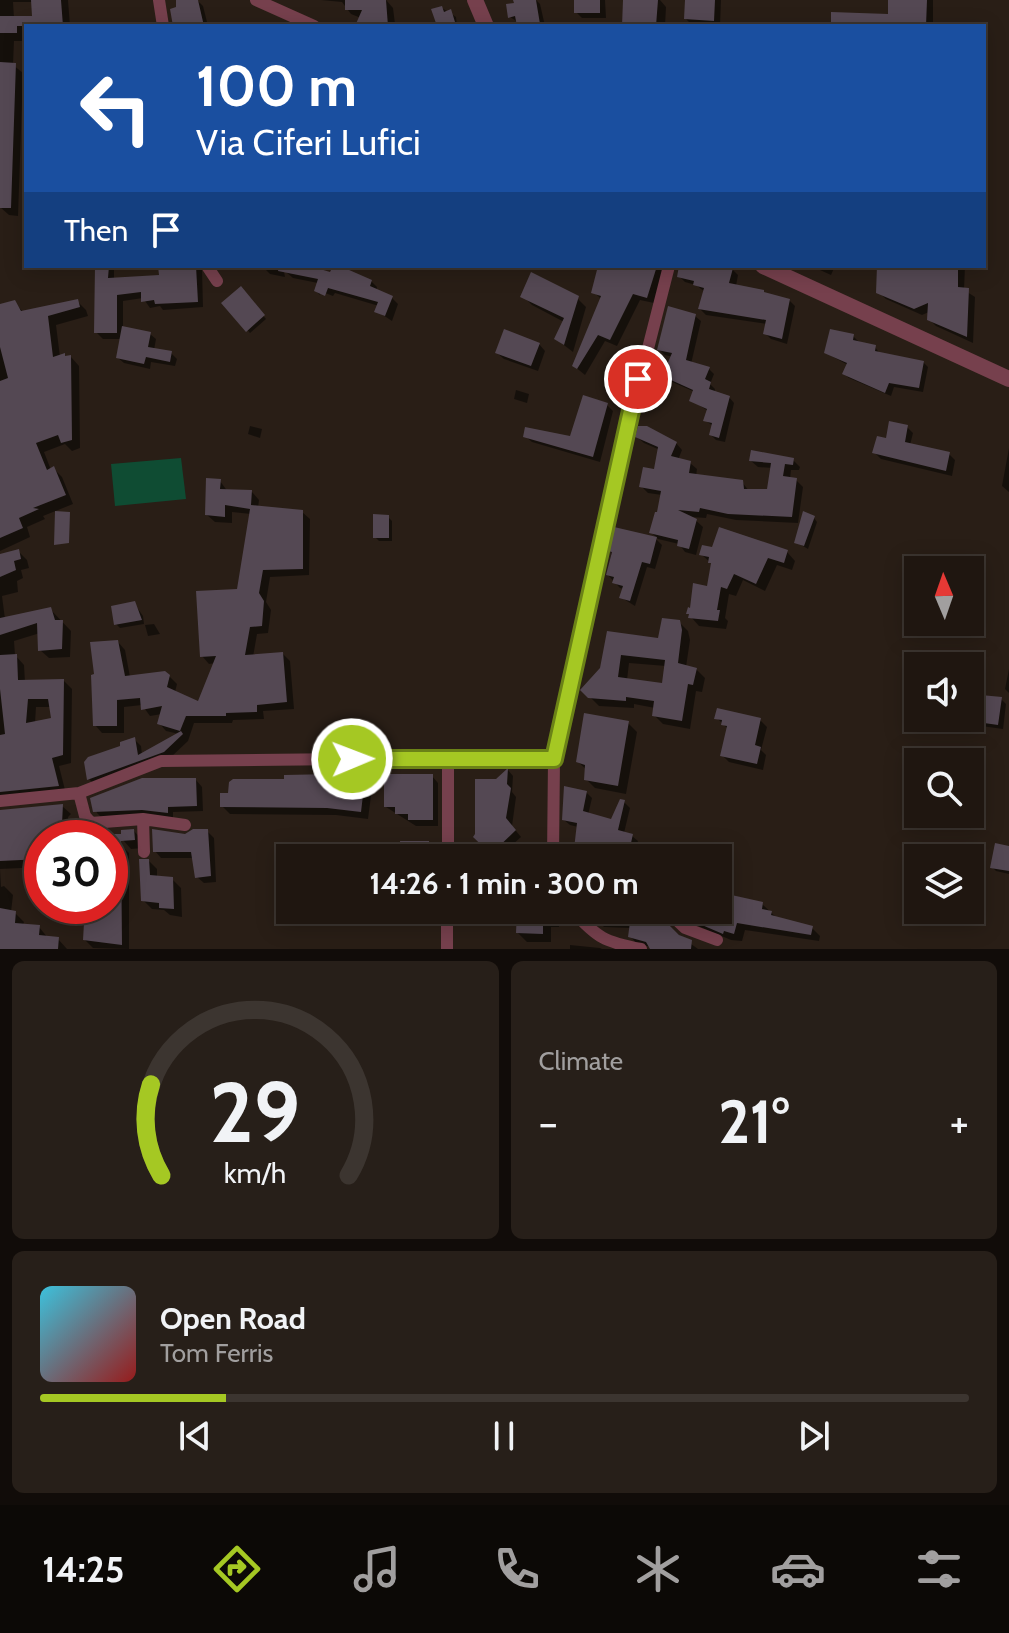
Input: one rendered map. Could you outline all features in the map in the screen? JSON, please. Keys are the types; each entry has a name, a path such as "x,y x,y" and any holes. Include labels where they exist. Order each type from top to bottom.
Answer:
{"street":[{"path":"159,0 163,24"},
{"path":"256,0 310,24"},
{"path":"475,0 485,24"},
{"path":"208,268 217,281"},
{"path":"553,844 554,759 615,478 668,268"},
{"path":"767,268 1009,379"},
{"path":"448,758 448,844"},
{"path":"0,801 79,793 161,761 554,759"},
{"path":"79,793 85,816 91,823 143,819 185,825"},
{"path":"143,819 144,852"},
{"path":"447,924 447,949"},
{"path":"586,924 609,943 641,949"},
{"path":"681,924 717,940"}],"green space":[{"path":"181,458 186,499 115,506 111,464"}],"building":[{"path":"31,0 61,0 63,24 24,24 17,26 17,33 0,33 0,16 32,16"},
{"path":"176,0 198,0 204,24 173,24 170,9 176,7"},
{"path":"345,0 386,0 388,24 356,24 362,10 345,10"},
{"path":"513,0 536,0 540,24 517,24 515,16 508,18 506,4 514,3"},
{"path":"574,0 600,0 600,13 574,13"},
{"path":"623,0 658,0 656,24 622,24"},
{"path":"685,0 715,0 714,21 684,19"},
{"path":"888,0 927,0 926,24 831,24 831,12 888,14"},
{"path":"442,6 444,12 451,9 455,22 436,24 431,9"},
{"path":"0,62 16,63 11,208 0,208"},
{"path":"95,268 109,268 108,278 159,275 158,268 196,268 198,302 155,304 154,300 141,302 141,292 117,295 117,333 94,333"},
{"path":"279,268 317,268 330,272 332,268 345,268 372,280 370,286 393,296 385,316 374,312 378,302 328,288 325,296 314,291 318,279 278,271"},
{"path":"597,268 656,268 647,298 633,294 610,340 598,335 577,369 572,366 601,296 591,293"},
{"path":"679,268 733,268 729,283 790,299 782,339 763,334 766,320 698,309 704,288 693,285 694,281 677,277"},
{"path":"877,268 958,268 958,287 969,288 967,337 927,320 928,303 914,309 876,293"},
{"path":"531,272 579,296 564,345 554,339 564,318 520,297"},
{"path":"241,286 265,315 246,332 221,303"},
{"path":"78,299 80,307 48,316 53,357 65,353 65,356 71,355 72,440 61,443 58,435 36,443 47,470 54,466 66,495 33,508 39,509 19,518 23,528 0,538 0,381 8,378 0,347 0,304 15,300 21,311"},
{"path":"668,306 696,314 686,360 710,367 705,379 711,382 709,389 730,396 719,438 709,435 712,423 703,421 707,409 689,401 693,390 662,376 672,353 657,350"},
{"path":"122,326 151,332 148,347 172,351 170,362 146,357 144,364 116,358"},
{"path":"504,329 540,343 531,366 495,353"},
{"path":"830,329 854,334 853,340 876,345 875,351 924,361 919,388 889,383 885,393 842,374 847,363 824,353"},
{"path":"583,395 608,403 593,457 523,437 525,427 570,436"},
{"path":"889,421 908,425 905,442 950,452 946,471 872,453 877,436 886,438"},
{"path":"638,426 647,426 677,442 671,456 691,461 689,473 743,480 744,489 767,489 771,463 749,461 751,450 794,458 793,465 785,464 783,476 797,478 792,517 728,514 700,508 699,512 678,510 697,519 689,549 677,546 678,540 649,533 661,491 639,487 643,467 654,469 658,447 635,437"},
{"path":"206,478 221,479 220,489 252,490 251,505 303,510 303,569 263,570 259,593 264,601 262,626 250,627 245,655 283,652 287,702 257,705 257,712 186,716 180,731 157,724 162,706 141,710 140,698 117,700 117,726 93,726 91,675 94,674 90,642 118,640 125,676 165,671 170,675 167,687 198,701 216,656 200,657 196,591 237,589 250,509 225,505 225,517 205,515"},
{"path":"55,511 70,512 69,543 54,545"},
{"path":"803,511 815,516 804,546 794,543"},
{"path":"373,514 389,515 389,538 373,538"},
{"path":"614,527 657,537 650,564 642,562 630,601 619,598 623,586 612,583 614,577 606,575"},
{"path":"719,527 788,550 784,563 768,558 756,584 734,574 727,589 721,587 718,621 688,618 689,614 686,614 690,608 693,583 707,586 711,563 708,563 709,557 699,555 702,545 712,547"},
{"path":"19,549 21,559 14,561 16,570 0,577 0,554"},
{"path":"135,601 142,620 114,625 111,606"},
{"path":"51,607 55,620 63,620 62,649 38,651 37,623 0,635 0,618"},
{"path":"662,618 680,620 682,630 678,663 697,668 693,685 688,684 682,721 652,716 654,701 626,697 626,701 588,698 580,690 600,668 607,631 658,638","holes":["621,655 665,660 662,683 618,677"]},
{"path":"17,654 18,680 64,679 63,755 52,758 59,786 0,792 0,735 5,734 0,655","holes":["28,699 48,699 51,718 26,723"]},
{"path":"984,695 1002,697 998,725 984,723"},
{"path":"717,708 761,718 755,745 761,747 757,764 720,756 727,726 721,725 722,720 714,719"},
{"path":"584,713 629,721 618,786 584,780 585,765 576,762"},
{"path":"181,731 183,734 164,752 87,780 84,762 88,757 120,746 120,742 135,737 138,755"},
{"path":"508,768 507,784 511,788 506,818 516,830 501,844 480,844 473,837 475,779 496,779"},
{"path":"333,774 365,778 361,812 327,808 220,807 220,793 228,793 229,782 233,779 284,779 284,775"},
{"path":"384,774 433,774 433,820 408,820 408,814 395,814 395,807 384,807"},
{"path":"142,778 196,778 197,806 168,807 168,813 142,810 93,812 90,798"},
{"path":"564,786 587,791 583,811 611,819 620,799 625,800 618,830 633,834 633,844 575,844 577,823 562,820"},
{"path":"63,804 62,820 24,820 24,860 0,861 0,810"},
{"path":"128,829 134,829 135,840 128,840"},
{"path":"152,829 185,834 193,829 208,829 211,876 195,878 191,852 153,852"},
{"path":"400,841 429,841 429,844 400,844"},
{"path":"995,843 1009,846 1009,871 990,868"},
{"path":"139,859 149,859 150,875 173,877 174,909 159,908 159,903 141,901"},
{"path":"732,895 763,902 762,909 772,911 771,915 813,926 811,935 737,923 734,934 724,931 723,934 700,924 732,924"},
{"path":"0,908 16,911 15,923 40,925 39,935 59,937 58,949 0,949"},
{"path":"84,924 122,924 122,945 83,940"},
{"path":"516,924 543,924 543,934 516,933"},
{"path":"630,924 668,924 679,935 692,940 691,949 650,949 646,942 628,937"}],"route":[{"path":"352,759 554,759 638,379"}]}
